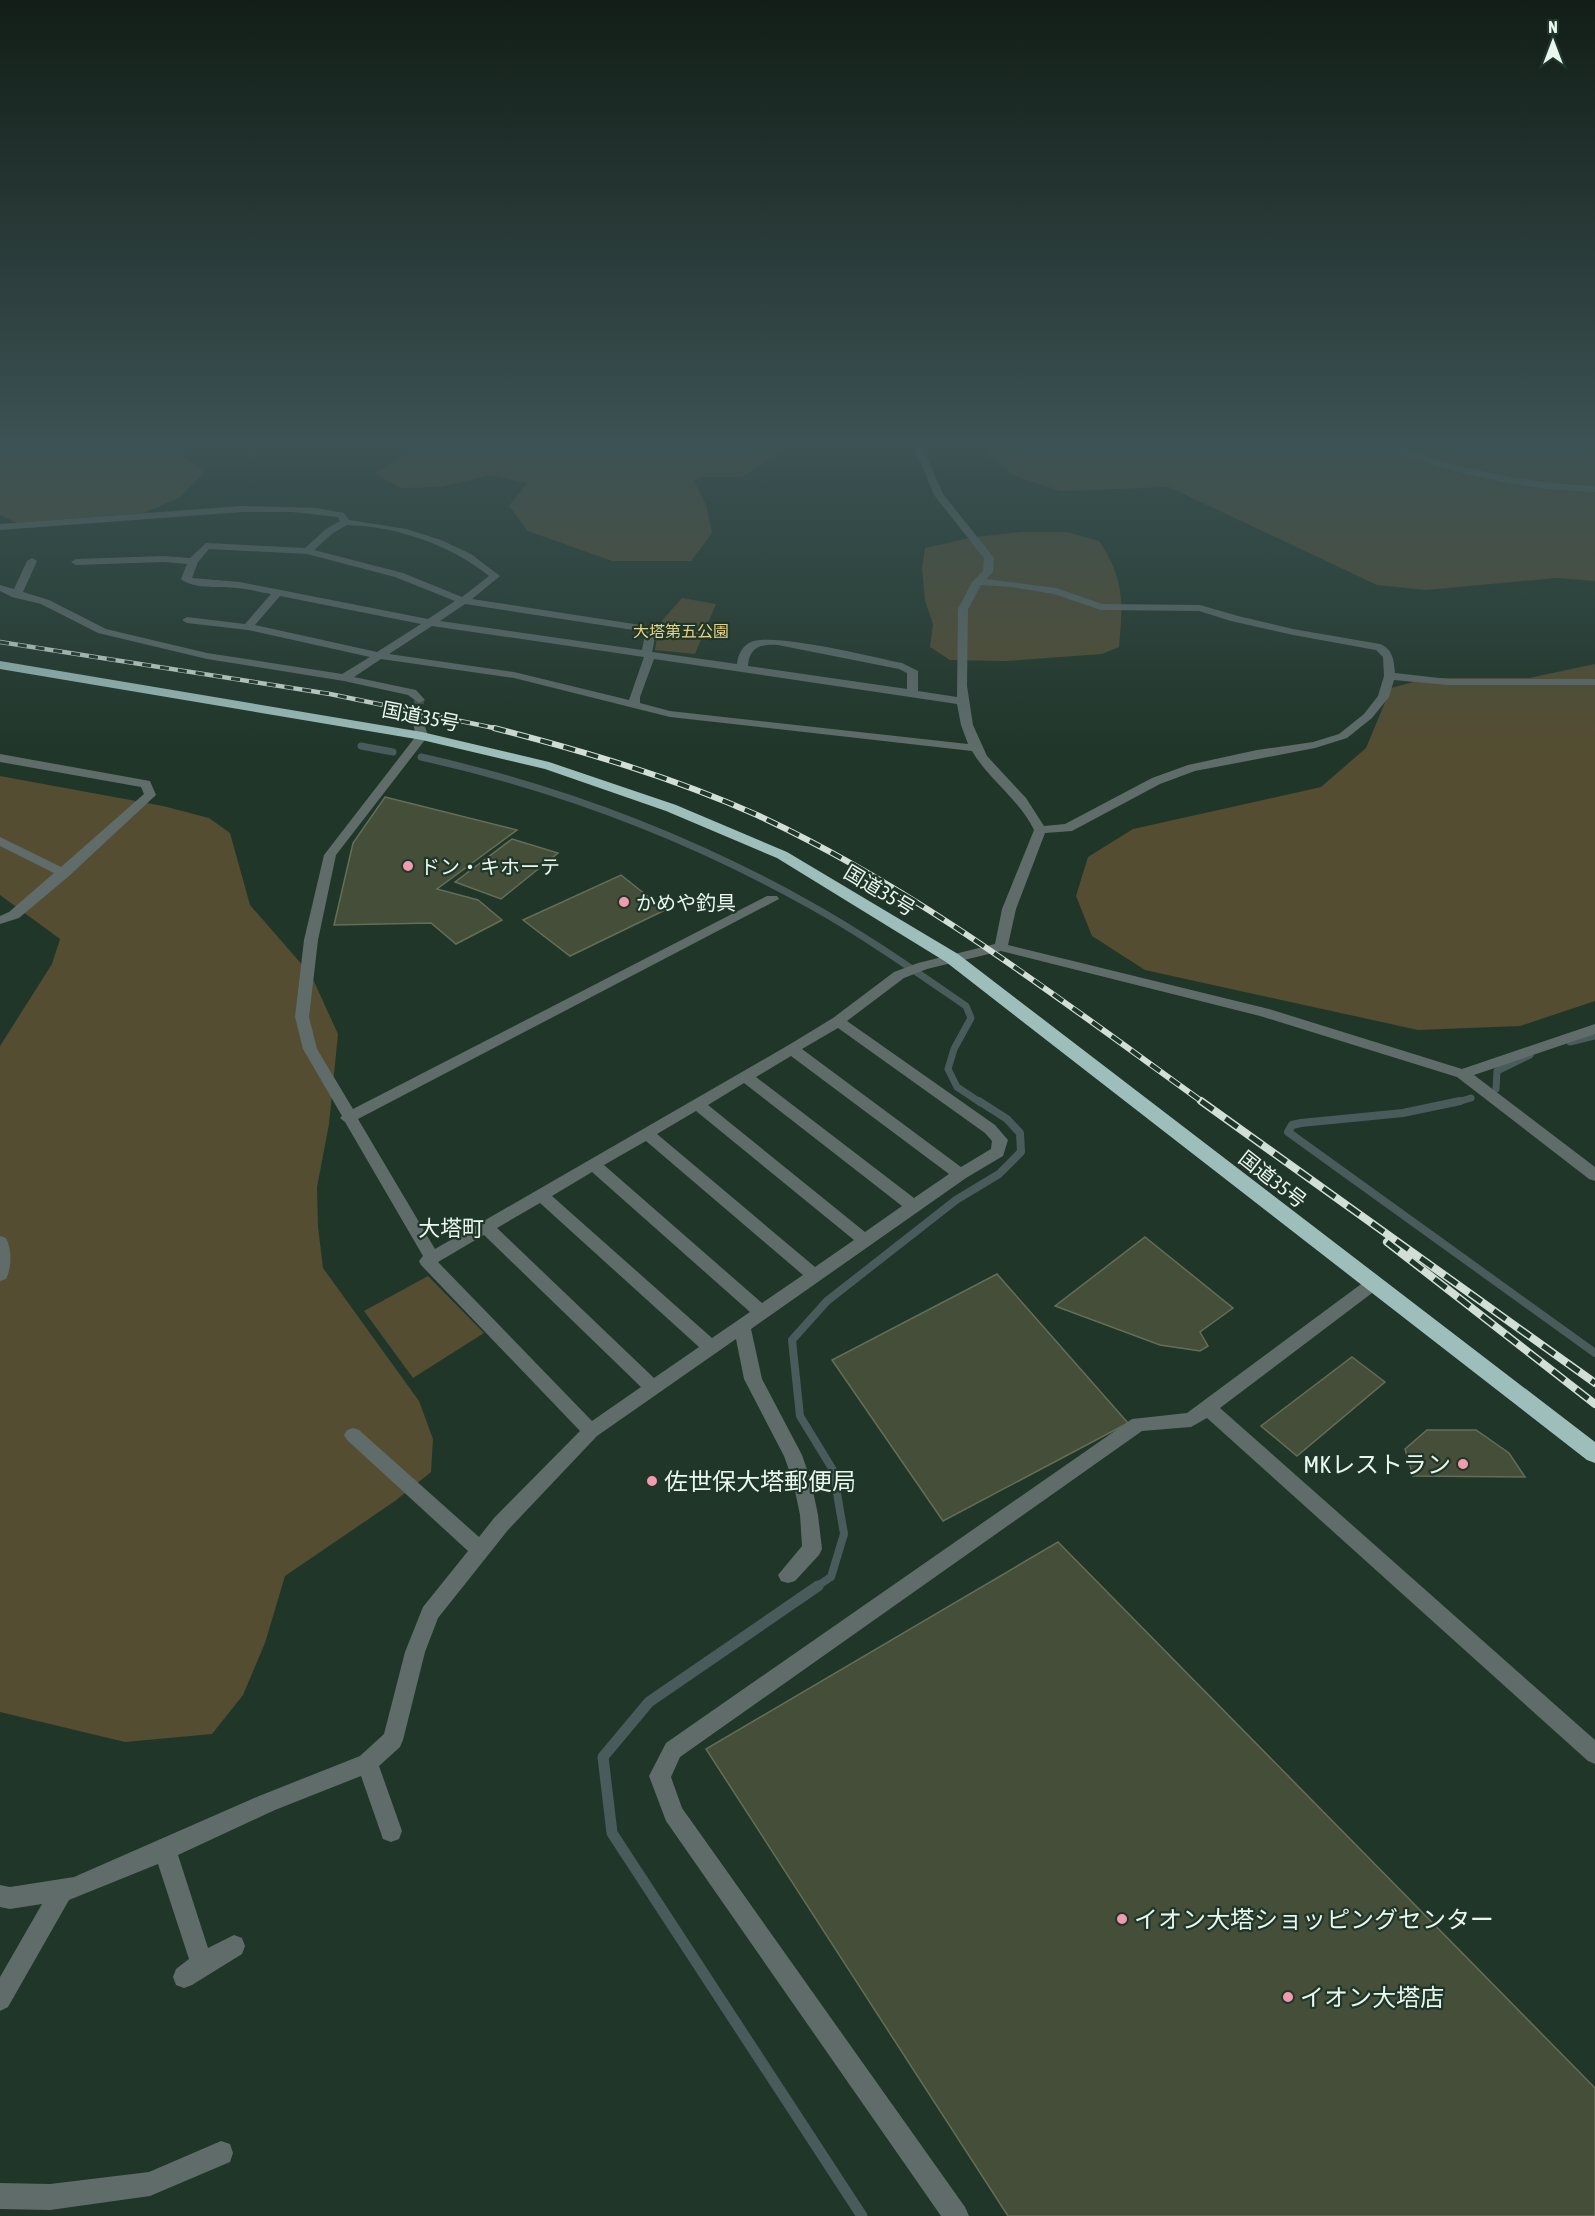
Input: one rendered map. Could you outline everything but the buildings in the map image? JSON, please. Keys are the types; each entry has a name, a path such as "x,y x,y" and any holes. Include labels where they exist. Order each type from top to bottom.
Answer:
{"highway":[{"name":"国道35号","path":"0,665 422,736 549,766 671,808 782,855 952,958 1595,1454"}],"street":[{"path":"307,551 315,544"},
{"path":"344,678 463,601 495,576 481,563 446,544"},
{"path":"978,544 989,558 988,573 977,582 965,600 963,609 963,701 971,742 999,779 1033,815 1040,830 1009,909 1000,947"},
{"path":"635,705 634,697 648,655 651,633 643,628 463,601 399,575 307,551 206,546 193,561 186,579 195,582 240,585 428,622 648,655 742,668 912,694 963,701"},
{"path":"76,562 164,559 193,561"},
{"path":"16,595 32,561"},
{"path":"977,582 1012,584 1056,591 1101,607 1200,608 1235,619 1293,632 1380,647 1388,656 1390,676 1383,697 1368,716 1343,736 1315,745 1257,753 1192,768 1156,781 1068,828 1040,830"},
{"path":"0,588 16,595 45,602 102,631 207,656 344,678 412,692 419,700"},
{"path":"248,627 277,593"},
{"path":"187,620 248,627 377,655 514,675 670,714 975,748"},
{"path":"742,668 742,658 750,646 762,641 778,642 903,666 913,671 912,694"},
{"path":"1390,676 1448,682 1595,682"},
{"path":"418,719 422,736 330,855 311,940 302,1017 310,1049 348,1118 432,1258"},
{"path":"0,758 146,784 150,795 14,915 0,920"},
{"path":"0,841 64,873"},
{"path":"348,1118 772,899"},
{"path":"591,1431 427,1261 792,1049 838,1020 899,975 952,958 991,951 1000,947 1264,1012 1462,1074 1595,1175"},
{"path":"0,1896 10,1898 74,1888 165,1850 267,1803 367,1763 393,1740 415,1652 430,1613 501,1524 591,1431 742,1328 913,1206 960,1174 998,1152 1000,1140 990,1129 838,1020"},
{"path":"1462,1074 1595,1029"},
{"path":"792,1049 960,1174"},
{"path":"745,1076 913,1206"},
{"path":"696,1103 866,1241"},
{"path":"646,1133 815,1276"},
{"path":"592,1164 762,1314"},
{"path":"541,1195 712,1348"},
{"path":"486,1227 653,1387"},
{"path":"0,1242 3,1258 0,1275"},
{"path":"956,2216 674,1814 660,1776 673,1750 1138,1424 1191,1420 1374,1283"},
{"path":"742,1328 753,1379 793,1455 802,1481 809,1515 812,1549 788,1575"},
{"path":"1208,1408 1595,1754"},
{"path":"353,1436 481,1550"},
{"path":"367,1763 391,1832"},
{"path":"165,1850 193,1970 234,1946"},
{"path":"0,1999 62,1890"},
{"path":"0,2196 50,2197 150,2184 221,2153"}],"green space":[{"path":"566,544 703,544 691,561 612,561"},
{"path":"941,544 1101,544 1118,580 1121,604 1119,647 1102,654 1006,661 950,660 930,647 933,624 925,601 922,568 925,548"},
{"path":"1291,544 1595,544 1595,581 1557,578 1426,590 1377,585"},
{"name":"大塔第五公園","path":"682,598 716,604 695,654 655,650 659,624"},
{"path":"1595,664 1595,1001 1520,1026 1418,1030 1145,970 1092,936 1076,896 1088,857 1133,829 1321,787 1366,748 1391,688 1429,678 1529,678"},
{"path":"0,776 163,806 209,818 230,833 250,905 311,975 338,1034 329,1124 317,1187 318,1227 323,1268 419,1401 433,1439 431,1472 395,1501 285,1576 265,1643 243,1695 212,1734 125,1742 0,1712 0,1046 52,964 60,939 0,895"},
{"path":"428,1276 484,1333 413,1378 364,1311"}],"waterway":[{"path":"361,746 393,752"},
{"path":"421,757 522,783 572,799 669,836 764,880 850,929 966,1006 971,1018 954,1049 948,1069 957,1087 981,1103"},
{"path":"1570,1042 1595,1036"},
{"path":"1496,1089 1497,1071 1530,1055"},
{"path":"1454,1103 1471,1098"},
{"path":"816,1587 831,1577 844,1534 833,1470 800,1416 792,1340 827,1301 956,1200 999,1174 1021,1152 1020,1133 1007,1119 979,1101"},
{"path":"1460,1101 1403,1113 1301,1123 1292,1125 1288,1132 1595,1353"},
{"path":"818,1586 649,1702 603,1757 612,1833 862,2216"}],"tunnel":[{"path":"418,719 419,700"}],"railway":[{"path":"0,642 330,694 499,729"},
{"path":"494,728 660,777 725,801 817,845 875,877 987,948 1204,1103"},
{"path":"1201,1101 1595,1383"},
{"path":"1387,1242 1595,1404"}],"place":[{"name":"ドン・キホーテ","path":"408,866"},
{"name":"かめや釣具","path":"624,902"},
{"name":"MKレストラン","path":"1463,1464"},
{"name":"佐世保大塔郵便局","path":"652,1481"},
{"name":"イオン大塔ショッピングセンター","path":"1122,1919"},
{"name":"イオン大塔店","path":"1288,1997"}],"district":[{"name":"大塔町","path":"451,1228"}]}
